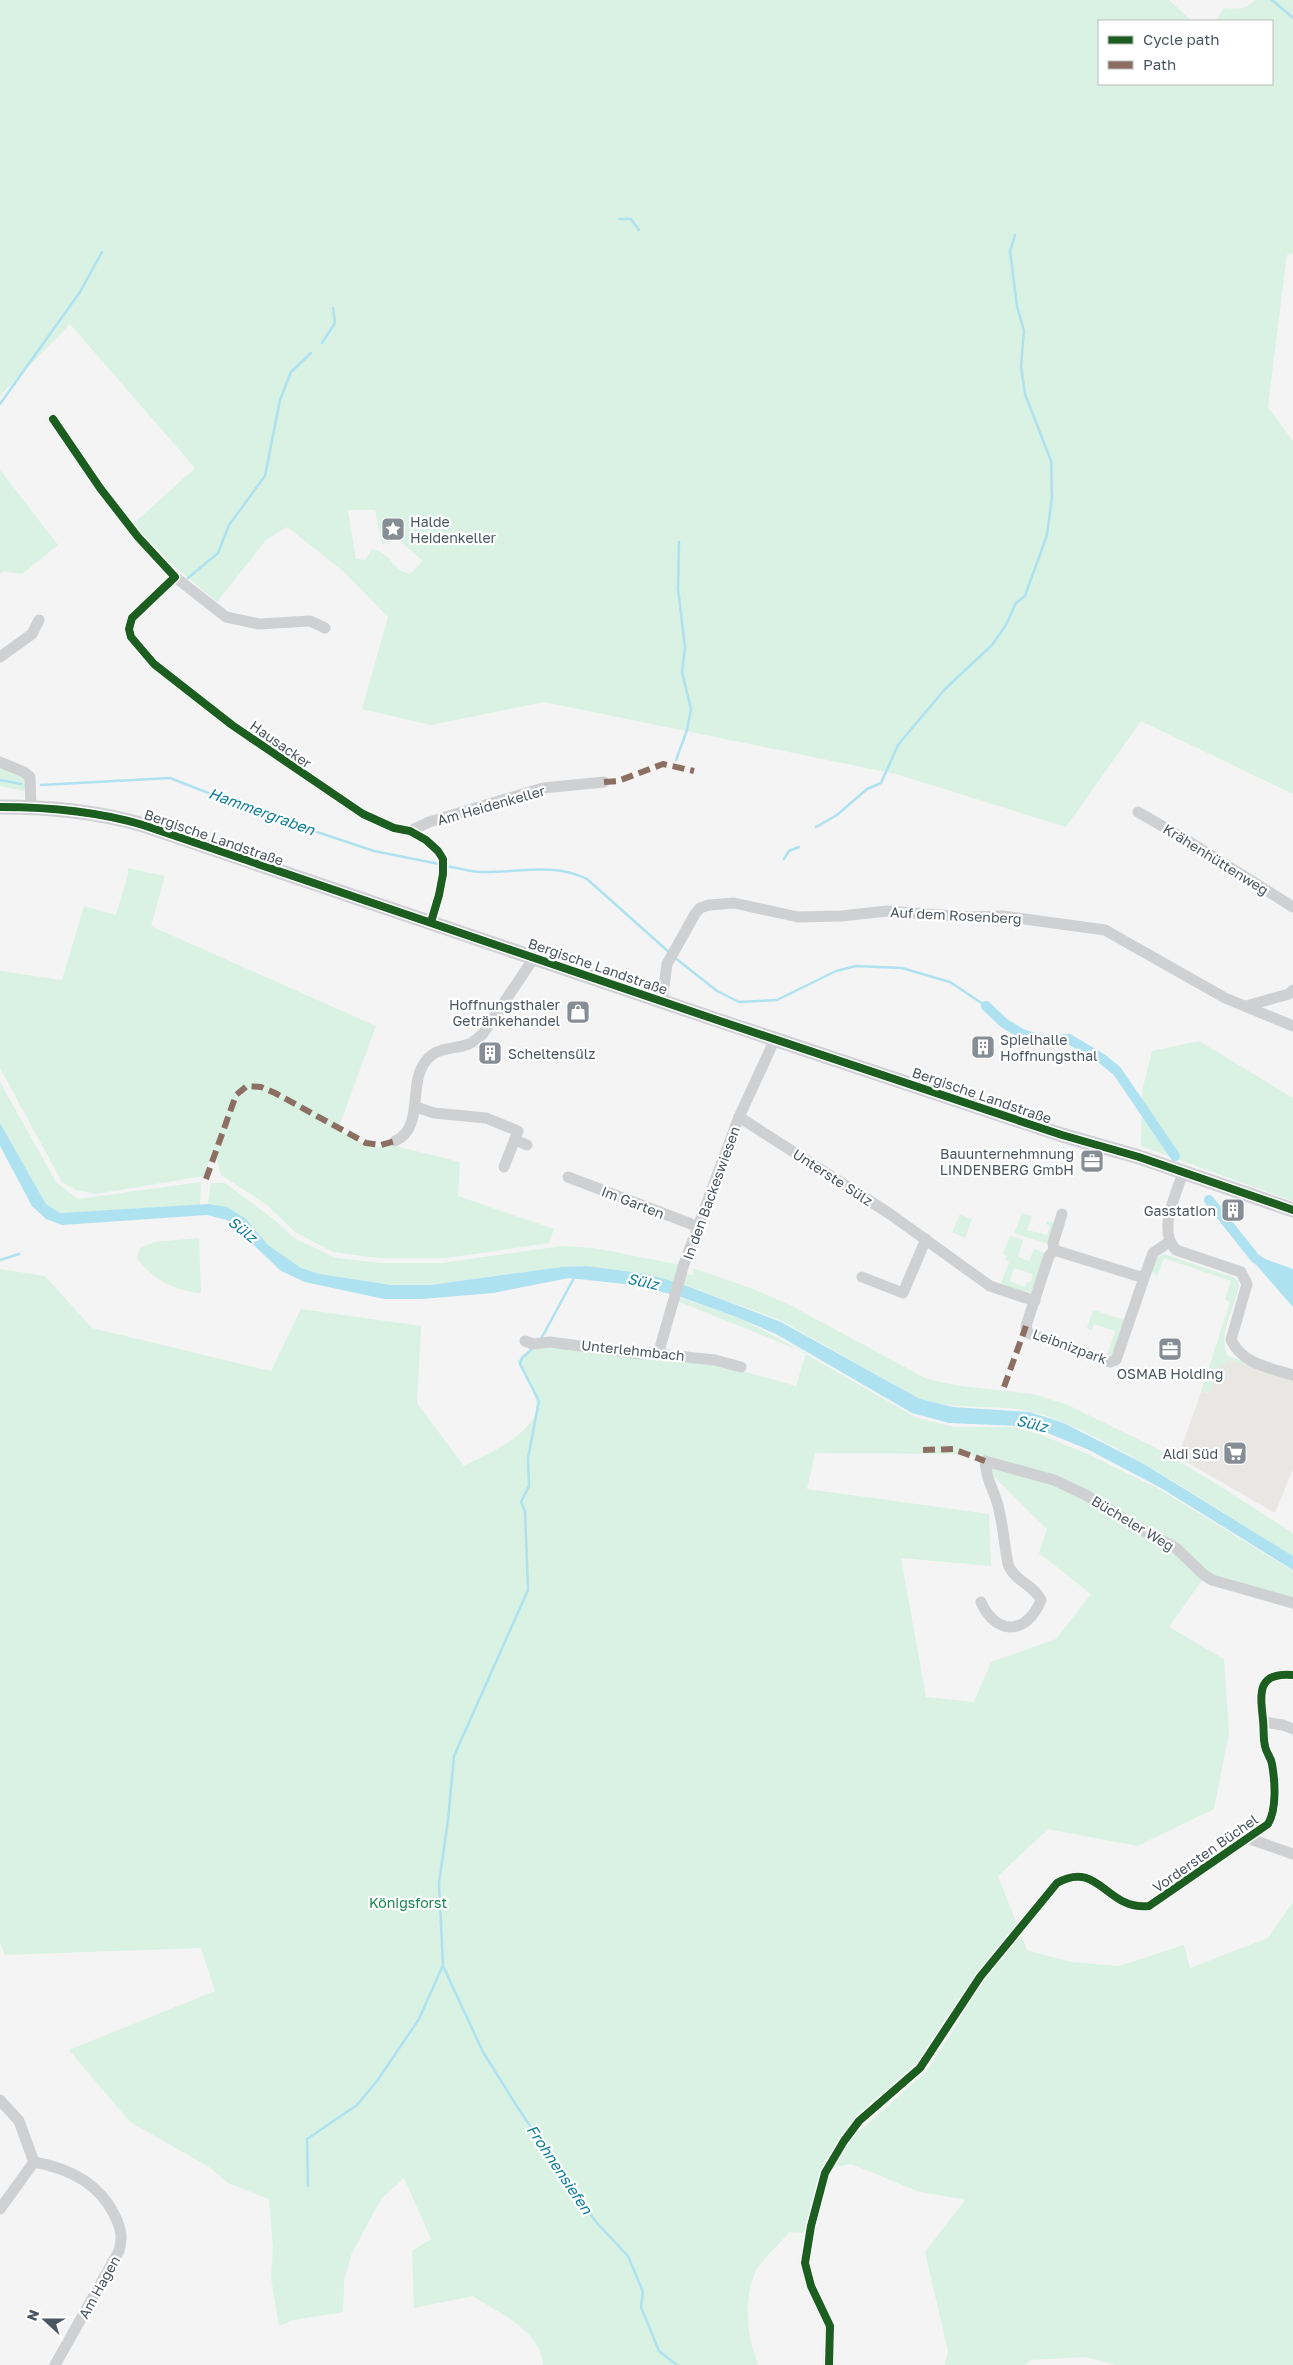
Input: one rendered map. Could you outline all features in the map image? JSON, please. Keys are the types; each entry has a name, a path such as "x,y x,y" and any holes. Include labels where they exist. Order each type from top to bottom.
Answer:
{"main road":[{"name":"Bergische Landstraße","path":"0,807 71,809 128,821 1062,1135 1183,1172 1293,1210"}],"street":[{"path":"53,419 100,488 133,530 175,577 226,617 259,624 310,620 325,628"},
{"name":"Hausacker","path":"175,577 132,618 129,629 131,637 154,664 224,720 332,795 363,814 394,828 410,832 426,840 438,851 443,859 443,874 440,895 431,922"},
{"path":"0,658 32,634 38,620"},
{"path":"0,762 24,772 30,777 31,807"},
{"name":"Am Heidenkeller","path":"410,832 428,822 543,788 604,782"},
{"name":"Krähenhüttenweg","path":"1138,812 1293,907"},
{"name":"Auf dem Rosenberg","path":"662,1001 671,954 695,914 700,908 718,904 742,904 798,917 841,916 888,911 968,917 1002,916 1105,930 1199,984 1293,1026"},
{"path":"395,1141 402,1138 416,1107 418,1080 421,1069 428,1058 446,1048 470,1044 482,1035 534,958"},
{"path":"1246,1006 1293,990"},
{"name":"In den Backeswiesen","path":"659,1351 684,1266 739,1117 775,1039"},
{"path":"416,1107 434,1112 486,1118 518,1130 504,1167"},
{"name":"Unterste Sülz","path":"739,1117 926,1240 990,1286 1035,1301"},
{"path":"515,1140 527,1145"},
{"path":"1183,1172 1166,1231 1168,1242 1176,1250 1241,1272 1247,1284 1232,1340 1238,1354 1252,1362 1293,1375"},
{"name":"Im Garten","path":"568,1177 699,1227"},
{"name":"Leibnizpark","path":"1062,1214 1053,1243 1054,1250 1049,1256 1026,1326 1028,1333 1110,1362 1116,1360 1153,1253 1168,1242"},
{"path":"862,1277 903,1293 926,1240"},
{"path":"1054,1250 1144,1278"},
{"name":"Unterlehmbach","path":"525,1341 533,1344 550,1342 640,1354 659,1351 667,1355 715,1360 741,1367"},
{"name":"Bücheler Weg","path":"980,1602 985,1611 1001,1625 1013,1627 1026,1623 1033,1616 1040,1600 1037,1594 1010,1571 997,1501 986,1477 985,1461 1054,1480 1086,1495 1137,1527 1176,1548 1204,1576 1212,1580 1293,1602"},
{"name":"Vordersten Büchel","path":"829,2365 830,2326 811,2286 805,2263 813,2216 825,2173 844,2141 859,2121 920,2068 980,1977 1017,1935 1045,1895 1063,1880 1083,1877 1091,1880 1128,1906 1149,1906 1268,1824 1273,1811 1272,1766 1264,1746 1262,1686 1271,1676 1293,1674"},
{"path":"1263,1722 1283,1724 1293,1728"},
{"name":"Vordersten Büchel","path":"1247,1838 1293,1854"},
{"path":"0,2100 19,2121 34,2162 0,2209"},
{"name":"Am Hagen","path":"34,2162 74,2174 95,2189 110,2207 120,2227 122,2240 119,2251 55,2365"}],"shaded area":[{"path":"1227,1359 1293,1379 1293,1469 1275,1513 1178,1457 1201,1392 1209,1393 1219,1364"}],"green space":[{"path":"0,0 1169,0 1191,20 1098,20 1098,85 1273,85 1273,20 1217,20 1224,8 1237,9 1245,7 1255,0 1293,0 1293,253 1287,255 1268,407 1293,441 1293,794 1141,721 1066,827 896,774 544,702 431,725 362,709 388,617 343,571 287,527 266,540 217,602 173,565 133,524 195,468 70,324 0,396","holes":["348,510 375,510 382,544 398,539 423,561 410,574 399,569 384,554 372,549 365,560 356,559"]},
{"path":"0,470 58,545 22,574 3,571 0,574"},
{"path":"0,765 25,777 25,791 0,786"},
{"path":"128,868 165,876 151,926 376,1026 338,1129 370,1146 384,1147 391,1145 460,1162 458,1196 554,1229 549,1243 446,1258 377,1258 333,1252 295,1232 267,1205 221,1175 216,1158 210,1159 204,1176 95,1194 76,1190 62,1182 0,1068 0,971 62,980 84,906 116,915"},
{"path":"1199,1041 1293,1098 1293,1201 1141,1146 1142,1091 1152,1051"},
{"path":"0,1082 56,1182 78,1199 201,1182 200,1205 60,1213 46,1204 0,1123"},
{"path":"211,1183 225,1183 276,1221 294,1238 336,1258 382,1263 442,1263 562,1246 594,1248 681,1265 675,1282 647,1274 587,1266 562,1267 429,1285 391,1285 320,1274 301,1268 269,1246 246,1219 208,1204"},
{"path":"1022,1213 1032,1216 1027,1230 1047,1235 1050,1226 1046,1224 1047,1221 1056,1223 1048,1244 1014,1233"},
{"path":"960,1214 972,1219 965,1238 952,1232"},
{"path":"1010,1236 1023,1240 1018,1257 1029,1261 1034,1249 1046,1253 1030,1294 1000,1286 1009,1262 1005,1260 1007,1256 1003,1254","holes":["1014,1268 1033,1274 1030,1283 1027,1282 1025,1287 1010,1281"]},
{"path":"199,1238 201,1293 183,1290 165,1283 149,1272 137,1258 140,1248 154,1242"},
{"path":"1164,1254 1239,1281 1224,1338 1228,1356 1293,1379 1227,1359 1224,1365 1219,1365 1209,1393 1201,1392 1230,1302 1225,1299 1231,1281 1164,1258 1157,1277 1151,1270 1155,1259"},
{"path":"693,1268 753,1289 788,1304 927,1379 960,1386 1033,1394 1068,1405 1154,1447 1207,1478 1293,1533 1293,1556 1157,1471 1081,1430 1061,1421 1029,1411 947,1405 920,1399 782,1321 683,1284 686,1274 693,1275"},
{"name":"Königsforst","path":"0,1269 45,1276 92,1328 271,1371 301,1309 421,1326 417,1403 464,1466 498,1449 522,1432 531,1422 536,1412 535,1396 517,1361 532,1350 544,1347 714,1363 796,1386 806,1354 917,1418 954,1427 1013,1427 1039,1434 1090,1455 1159,1489 1293,1571 1293,1609 1202,1580 1169,1627 1224,1659 1229,1733 1214,1809 1137,1846 1048,1829 998,1876 1027,1950 1071,1962 1119,1966 1184,1945 1190,1968 1268,1938 1293,1902 1293,2365 1116,2365 1086,2357 1031,2360 1025,2365 945,2365 948,2351 925,2252 965,2200 917,2191 851,2164 831,2168 852,2138 927,2071 959,2021 959,2003 918,2061 855,2119 825,2161 803,2233 789,2232 756,2271 749,2291 748,2323 751,2343 758,2365 543,2365 535,2342 527,2332 506,2316 473,2296 414,2308 412,2251 431,2239 404,2178 381,2199 352,2253 344,2280 343,2312 293,2320 279,2326 271,2278 273,2247 269,2199 228,2183 209,2167 130,2122 69,2050 215,1991 201,1948 5,1955 0,1942","holes":["815,1453 971,1454 1047,1529 1039,1553 1091,1594 1056,1639 991,1662 974,1702 926,1697 901,1558 991,1566 989,1514 807,1489"]},
{"path":"678,1297 735,1316 798,1350 677,1301"},
{"path":"1093,1310 1125,1320 1114,1354 1107,1356 1115,1331 1094,1324 1092,1330 1087,1328"}],"water":[{"name":"Sülz","path":"0,1123 46,1204 60,1213 208,1204 227,1207 246,1219 268,1245 301,1268 320,1274 391,1285 430,1285 562,1267 587,1266 647,1274 682,1284 781,1322 920,1399 953,1407 1030,1412 1064,1423 1144,1464 1293,1556 1293,1570 1161,1488 1087,1449 1040,1430 1018,1426 949,1423 912,1413 776,1334 734,1316 678,1296 634,1285 569,1278 493,1293 422,1299 384,1299 305,1282 281,1271 227,1220 207,1215 62,1225 46,1219 32,1206 0,1146"},
{"path":"1257,1256 1293,1269 1293,1307 1252,1260"}],"waterway":[{"path":"1272,0 1293,18"},
{"path":"620,219 631,219 639,230"},
{"path":"816,827 837,815 867,789 881,783 898,745 945,689 992,645 1006,625 1016,603 1025,596 1047,535 1052,497 1051,461 1025,394 1021,366 1024,331 1017,306 1010,251 1015,235"},
{"path":"0,404 80,292 102,252"},
{"path":"322,343 335,323 333,308"},
{"path":"188,578 218,553 229,525 265,476 280,400 291,372 311,353"},
{"path":"676,760 687,730 691,709 682,672 685,647 678,589 679,542"},
{"name":"Hammergraben","path":"41,785 170,778 263,814 374,851 439,864"},
{"name":"Hammergraben","path":"0,780 21,784"},
{"path":"784,859 789,851 799,847"},
{"path":"447,866 477,872 561,871 587,879 670,953"},
{"name":"Hammergraben","path":"674,957 717,991 739,1002 777,1000 836,971 856,966 902,968 950,982 986,1006"},
{"name":"Hammergraben","path":"986,1006 1004,1023 1022,1034 1042,1040 1069,1039 1101,1058 1117,1071 1175,1156"},
{"name":"Hammergraben","path":"1209,1200 1255,1258 1265,1265"},
{"path":"0,1260 19,1254"},
{"path":"541,1339 574,1278"},
{"path":"308,2186 307,2139 357,2105 377,2081 419,2019 443,1965 439,1883 448,1820 454,1756 528,1590 525,1511 521,1502 529,1486 528,1458 539,1401 520,1364 522,1358 534,1347"},
{"name":"Frohnensiefen","path":"443,1966 483,2052 518,2108 596,2222 628,2256 643,2292 641,2307 659,2351 677,2365"}],"marked path":[{"path":"604,782 618,781 663,764 694,771"},
{"path":"206,1179 236,1095 247,1086 261,1087 275,1093 366,1143 381,1145 395,1141"},
{"path":"1004,1387 1026,1326"},
{"path":"923,1450 953,1449 985,1461"}],"cycle path":[{"path":"53,419 100,488 138,537 175,577 132,618 129,629 131,637 154,664 232,725 363,814 394,828 410,831 426,840 438,851 443,859 443,874 431,922"},
{"path":"0,807 72,811 108,816 143,825 714,1019 1062,1135 1139,1157 1293,1210"},
{"path":"829,2365 830,2326 811,2286 805,2263 811,2226 825,2173 844,2141 859,2121 920,2068 980,1977 1057,1883 1071,1877 1083,1877 1093,1881 1122,1901 1134,1905 1149,1906 1268,1824 1273,1811 1274,1786 1271,1762 1264,1743 1261,1701 1263,1686 1273,1677 1293,1675"}],"place":[{"name":"Halde Heidenkeller","path":"393,529"},
{"name":"Hoffnungsthaler Getränkehandel","path":"578,1012"},
{"name":"Spielhalle Hoffnungsthal","path":"983,1047"},
{"name":"Scheltensülz","path":"490,1053"},
{"name":"Bauunternehmnung LINDENBERG GmbH","path":"1092,1161"},
{"name":"Gasstation","path":"1233,1210"},
{"name":"OSMAB Holding","path":"1170,1349"},
{"name":"Aldi Süd","path":"1235,1453"}]}
